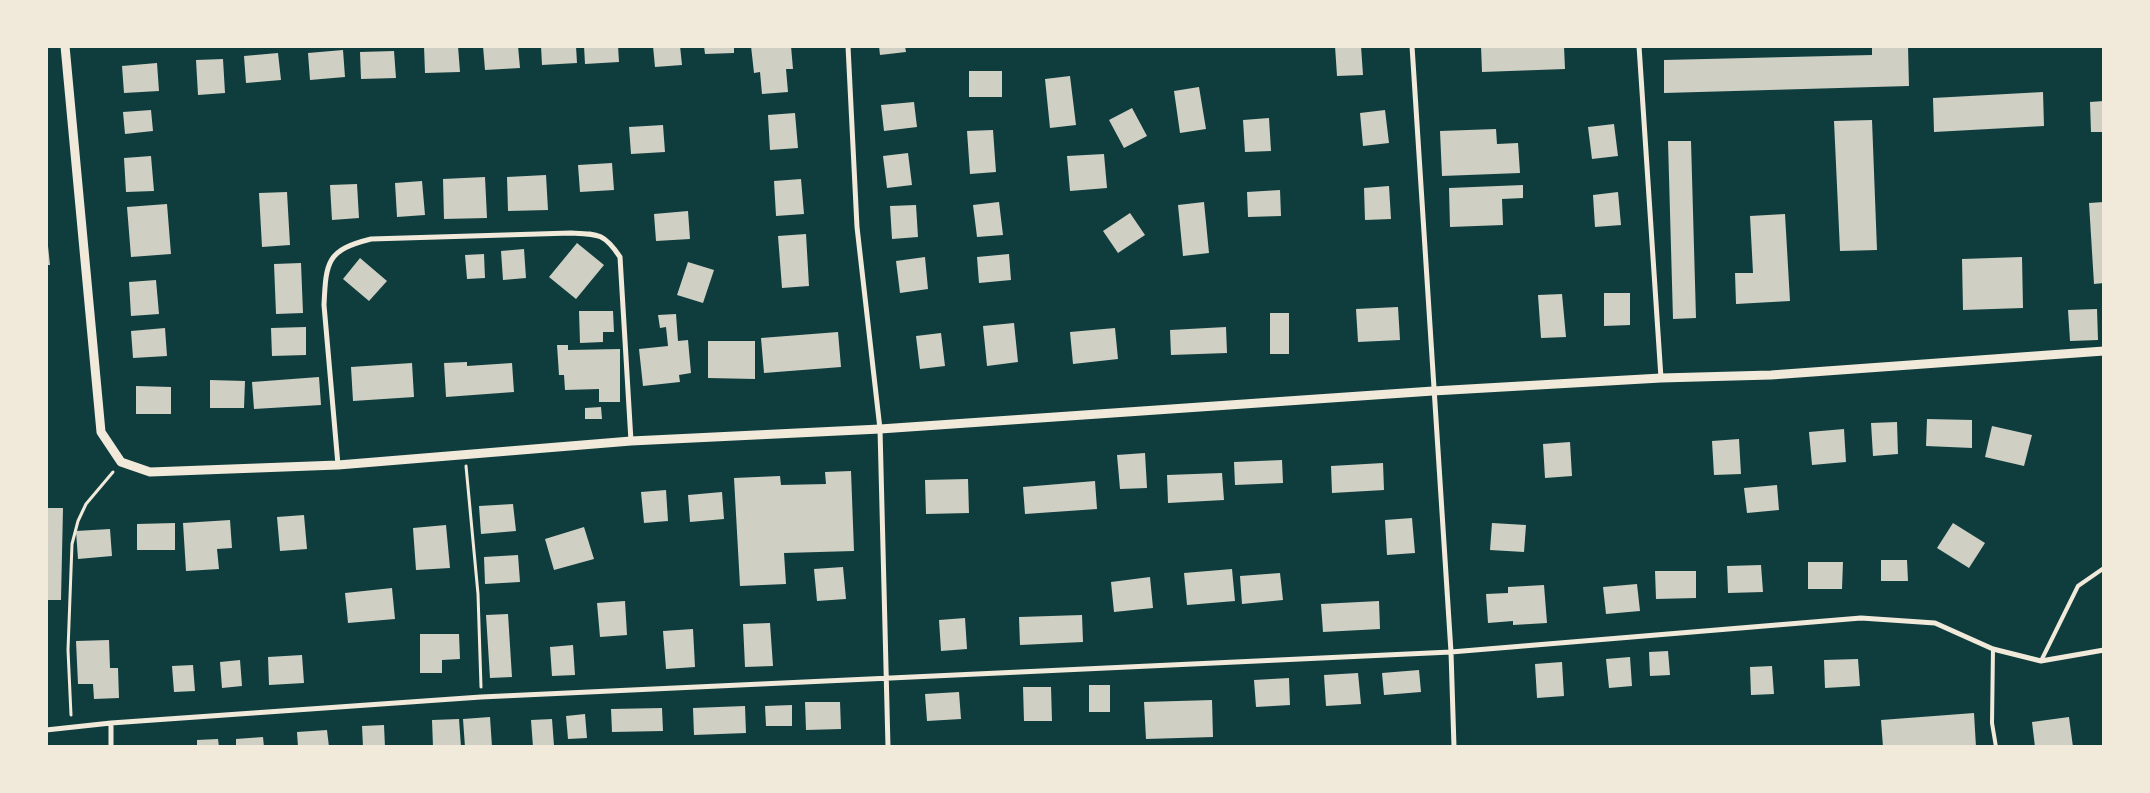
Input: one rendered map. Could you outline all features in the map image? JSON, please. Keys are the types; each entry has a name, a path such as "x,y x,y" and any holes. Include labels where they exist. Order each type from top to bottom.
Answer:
{"street":[{"path":"65,46 101,432 121,462 150,472 338,464 631,441 880,429 1433,391 1661,378 1771,375 2104,351"},
{"path":"848,46 857,227 880,429 888,679 888,747"},
{"path":"1412,46 1450,652 1454,747"},
{"path":"1639,46 1661,378"},
{"path":"338,464 324,304 325,281 331,259 338,250 348,245 371,240 571,233 594,234 610,241 620,257 631,441"},
{"path":"46,730 111,723 481,697 1450,652 1861,618 1935,623 1993,649 2041,661 2104,650"},
{"path":"111,723 111,747"}],"lane":[{"path":"2041,661 2078,586 2104,568"},
{"path":"1993,649 1992,723 1996,747"}],"path":[{"path":"465,453 478,594 481,697"},
{"path":"72,726 68,650 72,544 78,520 86,504 121,462"}],"building":[{"path":"424,46 458,46 460,72 425,73"},
{"path":"483,46 518,46 520,68 485,70"},
{"path":"541,46 576,46 577,63 542,65"},
{"path":"584,46 618,46 619,62 585,64"},
{"path":"653,46 680,46 682,65 655,67"},
{"path":"704,46 734,46 734,53 705,54"},
{"path":"751,46 791,46 793,69 786,69 788,92 762,94 760,72 754,73"},
{"path":"879,46 905,46 906,52 880,55"},
{"path":"1335,46 1361,46 1363,75 1337,76"},
{"path":"1481,46 1564,46 1565,69 1482,72"},
{"path":"1872,46 1908,46 1909,86 1664,93 1664,60 1872,55"},
{"path":"343,50 345,77 310,80 308,53"},
{"path":"394,51 396,78 361,79 360,52"},
{"path":"278,53 281,80 246,83 244,56"},
{"path":"223,59 225,93 198,95 196,60"},
{"path":"157,63 159,91 124,93 122,66"},
{"path":"969,71 1002,71 1002,97 969,97"},
{"path":"1070,76 1076,125 1050,128 1045,79"},
{"path":"1199,87 1206,129 1180,133 1174,91"},
{"path":"2043,92 2044,126 1934,132 1933,98"},
{"path":"2104,101 2104,132 2091,132 2090,102"},
{"path":"914,102 917,127 884,131 881,105"},
{"path":"1132,108 1147,136 1124,148 1109,120"},
{"path":"151,110 153,131 125,134 123,112"},
{"path":"1385,110 1389,143 1363,146 1360,113"},
{"path":"795,113 798,148 770,150 768,115"},
{"path":"1269,118 1271,151 1245,152 1243,120"},
{"path":"1872,120 1877,250 1840,251 1834,121"},
{"path":"1614,124 1618,156 1592,159 1588,127"},
{"path":"663,125 665,152 631,154 629,127"},
{"path":"1496,129 1497,144 1518,143 1520,173 1442,176 1440,131"},
{"path":"993,130 996,172 970,174 967,131"},
{"path":"1668,141 1691,141 1696,318 1673,319"},
{"path":"908,153 912,185 887,188 883,156"},
{"path":"1104,154 1107,188 1070,191 1067,156"},
{"path":"151,156 154,191 126,192 124,158"},
{"path":"612,163 614,190 580,192 578,165"},
{"path":"546,175 548,210 508,211 507,177"},
{"path":"485,177 487,218 444,219 443,179"},
{"path":"801,179 804,214 776,216 774,181"},
{"path":"422,181 425,215 397,217 395,183"},
{"path":"357,184 359,218 332,220 330,185"},
{"path":"1523,185 1523,198 1502,199 1503,225 1450,227 1449,188"},
{"path":"1389,186 1391,219 1365,220 1364,188"},
{"path":"1280,190 1281,216 1248,217 1247,192"},
{"path":"287,192 290,245 262,247 259,193"},
{"path":"1618,192 1621,225 1595,227 1593,195"},
{"path":"999,202 1003,235 977,237 973,205"},
{"path":"1204,202 1209,253 1183,256 1178,205"},
{"path":"2104,202 2104,283 2094,284 2089,203"},
{"path":"167,204 171,254 131,257 127,207"},
{"path":"916,205 918,237 892,239 890,206"},
{"path":"688,211 690,239 656,241 654,214"},
{"path":"1130,213 1145,235 1118,253 1103,231"},
{"path":"1785,214 1790,301 1736,304 1735,273 1753,273 1750,216"},
{"path":"46,227 50,265 46,265"},
{"path":"806,234 809,286 782,288 778,236"},
{"path":"577,243 604,265 576,299 549,277"},
{"path":"524,249 526,278 503,280 501,251"},
{"path":"484,254 485,278 467,279 465,255"},
{"path":"1009,254 1011,280 979,283 977,257"},
{"path":"925,257 928,289 900,293 896,261"},
{"path":"2022,257 2023,308 1963,310 1962,259"},
{"path":"360,258 387,281 369,301 343,279"},
{"path":"688,262 714,270 703,303 677,295"},
{"path":"301,263 303,313 276,314 274,264"},
{"path":"156,280 159,314 131,316 129,282"},
{"path":"1604,293 1630,293 1630,325 1604,326"},
{"path":"1562,294 1566,337 1541,338 1538,295"},
{"path":"1398,307 1400,340 1358,342 1356,309"},
{"path":"2097,309 2098,340 2070,341 2068,310"},
{"path":"579,311 613,311 614,332 603,332 603,342 580,343"},
{"path":"1270,313 1289,313 1289,354 1270,354"},
{"path":"676,314 678,341 688,340 691,373 679,375 680,382 643,386 639,349 668,346 666,327 660,328 658,315"},
{"path":"1014,323 1018,362 987,366 983,326"},
{"path":"306,327 306,355 272,356 271,328"},
{"path":"1226,327 1227,353 1171,355 1170,330"},
{"path":"165,328 167,356 133,358 131,331"},
{"path":"1115,328 1118,359 1073,364 1070,332"},
{"path":"838,332 841,367 764,373 761,338"},
{"path":"941,333 945,366 920,369 916,336"},
{"path":"708,341 755,341 755,379 708,378"},
{"path":"557,345 568,345 568,350 620,349 620,402 599,402 599,389 565,390 564,375 559,375"},
{"path":"467,362 467,366 512,363 514,392 446,397 444,363"},
{"path":"412,363 414,397 353,401 351,367"},
{"path":"319,377 321,405 254,409 252,382"},
{"path":"210,380 245,381 244,408 210,408"},
{"path":"136,386 171,387 171,414 136,414"},
{"path":"601,407 602,419 585,419 585,408"},
{"path":"1927,419 1972,420 1972,448 1926,446"},
{"path":"1897,422 1898,454 1873,456 1871,423"},
{"path":"1992,426 2032,435 2024,466 1985,457"},
{"path":"1844,429 1846,462 1812,465 1809,432"},
{"path":"1739,439 1741,474 1714,475 1712,441"},
{"path":"1570,442 1572,476 1545,478 1543,444"},
{"path":"1145,453 1147,488 1120,489 1117,455"},
{"path":"1282,460 1283,483 1235,485 1234,462"},
{"path":"1383,463 1384,490 1332,493 1331,466"},
{"path":"851,471 854,551 784,553 786,584 740,586 734,478 780,476 781,485 826,484 825,472"},
{"path":"1222,473 1224,500 1168,503 1167,475"},
{"path":"968,479 969,513 926,514 925,480"},
{"path":"1095,481 1097,509 1025,514 1023,487"},
{"path":"1777,485 1779,510 1747,513 1744,488"},
{"path":"666,490 668,521 644,523 641,492"},
{"path":"722,492 724,519 690,522 688,495"},
{"path":"513,504 516,531 481,534 479,506"},
{"path":"46,508 63,508 61,600 46,600"},
{"path":"304,515 307,549 280,551 277,517"},
{"path":"1412,518 1415,553 1387,555 1385,520"},
{"path":"230,520 232,548 217,549 219,569 186,571 183,523"},
{"path":"175,523 175,550 137,550 137,524"},
{"path":"1492,523 1526,525 1524,552 1490,550"},
{"path":"1953,523 1985,543 1969,568 1937,548"},
{"path":"446,525 450,568 416,570 413,528"},
{"path":"584,527 594,559 554,570 545,539"},
{"path":"110,529 112,556 78,559 76,531"},
{"path":"518,555 520,582 485,584 484,557"},
{"path":"1881,560 1907,560 1908,581 1881,581"},
{"path":"1808,562 1843,562 1842,589 1808,589"},
{"path":"1761,565 1763,592 1728,593 1727,566"},
{"path":"843,567 846,599 817,601 814,569"},
{"path":"1232,569 1235,601 1187,605 1184,573"},
{"path":"1655,571 1696,571 1696,598 1656,599"},
{"path":"1280,573 1283,600 1242,604 1240,576"},
{"path":"1150,577 1153,608 1114,612 1111,582"},
{"path":"1637,584 1640,611 1606,614 1603,587"},
{"path":"1544,585 1547,623 1513,625 1513,621 1488,623 1486,594 1508,593 1508,587"},
{"path":"392,588 395,619 348,623 345,593"},
{"path":"625,601 627,635 600,637 597,603"},
{"path":"1379,601 1380,629 1323,632 1321,604"},
{"path":"508,614 512,677 490,678 486,615"},
{"path":"1082,615 1083,642 1020,645 1019,617"},
{"path":"965,618 967,649 941,651 939,620"},
{"path":"770,623 773,666 745,667 743,624"},
{"path":"693,629 695,667 666,669 663,631"},
{"path":"420,634 459,634 460,659 442,660 442,673 420,673"},
{"path":"109,640 110,668 118,668 119,698 94,699 93,684 78,684 76,641"},
{"path":"573,645 575,675 552,676 550,647"},
{"path":"1668,651 1670,675 1650,676 1649,652"},
{"path":"302,655 304,683 269,685 268,657"},
{"path":"1630,657 1632,686 1609,688 1606,659"},
{"path":"1858,659 1860,686 1825,688 1824,660"},
{"path":"240,660 242,686 222,688 220,662"},
{"path":"1562,662 1564,696 1537,698 1535,664"},
{"path":"193,665 195,691 174,692 172,666"},
{"path":"1772,666 1774,694 1751,695 1750,667"},
{"path":"1419,670 1421,692 1384,695 1382,673"},
{"path":"1358,673 1361,704 1326,706 1324,675"},
{"path":"1289,678 1290,705 1256,707 1254,680"},
{"path":"1089,685 1110,685 1110,712 1089,712"},
{"path":"1023,687 1051,687 1052,721 1024,721"},
{"path":"959,692 961,719 927,721 925,694"},
{"path":"1212,700 1213,737 1146,739 1144,702"},
{"path":"805,702 840,702 841,729 806,730"},
{"path":"792,705 792,726 766,726 765,706"},
{"path":"745,706 746,733 694,735 693,708"},
{"path":"662,708 663,731 612,732 611,709"},
{"path":"1974,713 1976,747 1883,747 1881,720"},
{"path":"585,714 587,738 568,739 566,716"},
{"path":"490,717 492,747 465,747 463,719"},
{"path":"2069,717 2073,747 2035,747 2032,722"},
{"path":"459,719 461,747 433,747 432,720"},
{"path":"552,719 554,746 533,747 531,720"},
{"path":"384,725 385,747 363,747 362,726"},
{"path":"327,730 329,747 298,747 297,732"},
{"path":"263,737 264,747 236,747 236,739"},
{"path":"218,739 219,747 197,747 197,740"}]}
